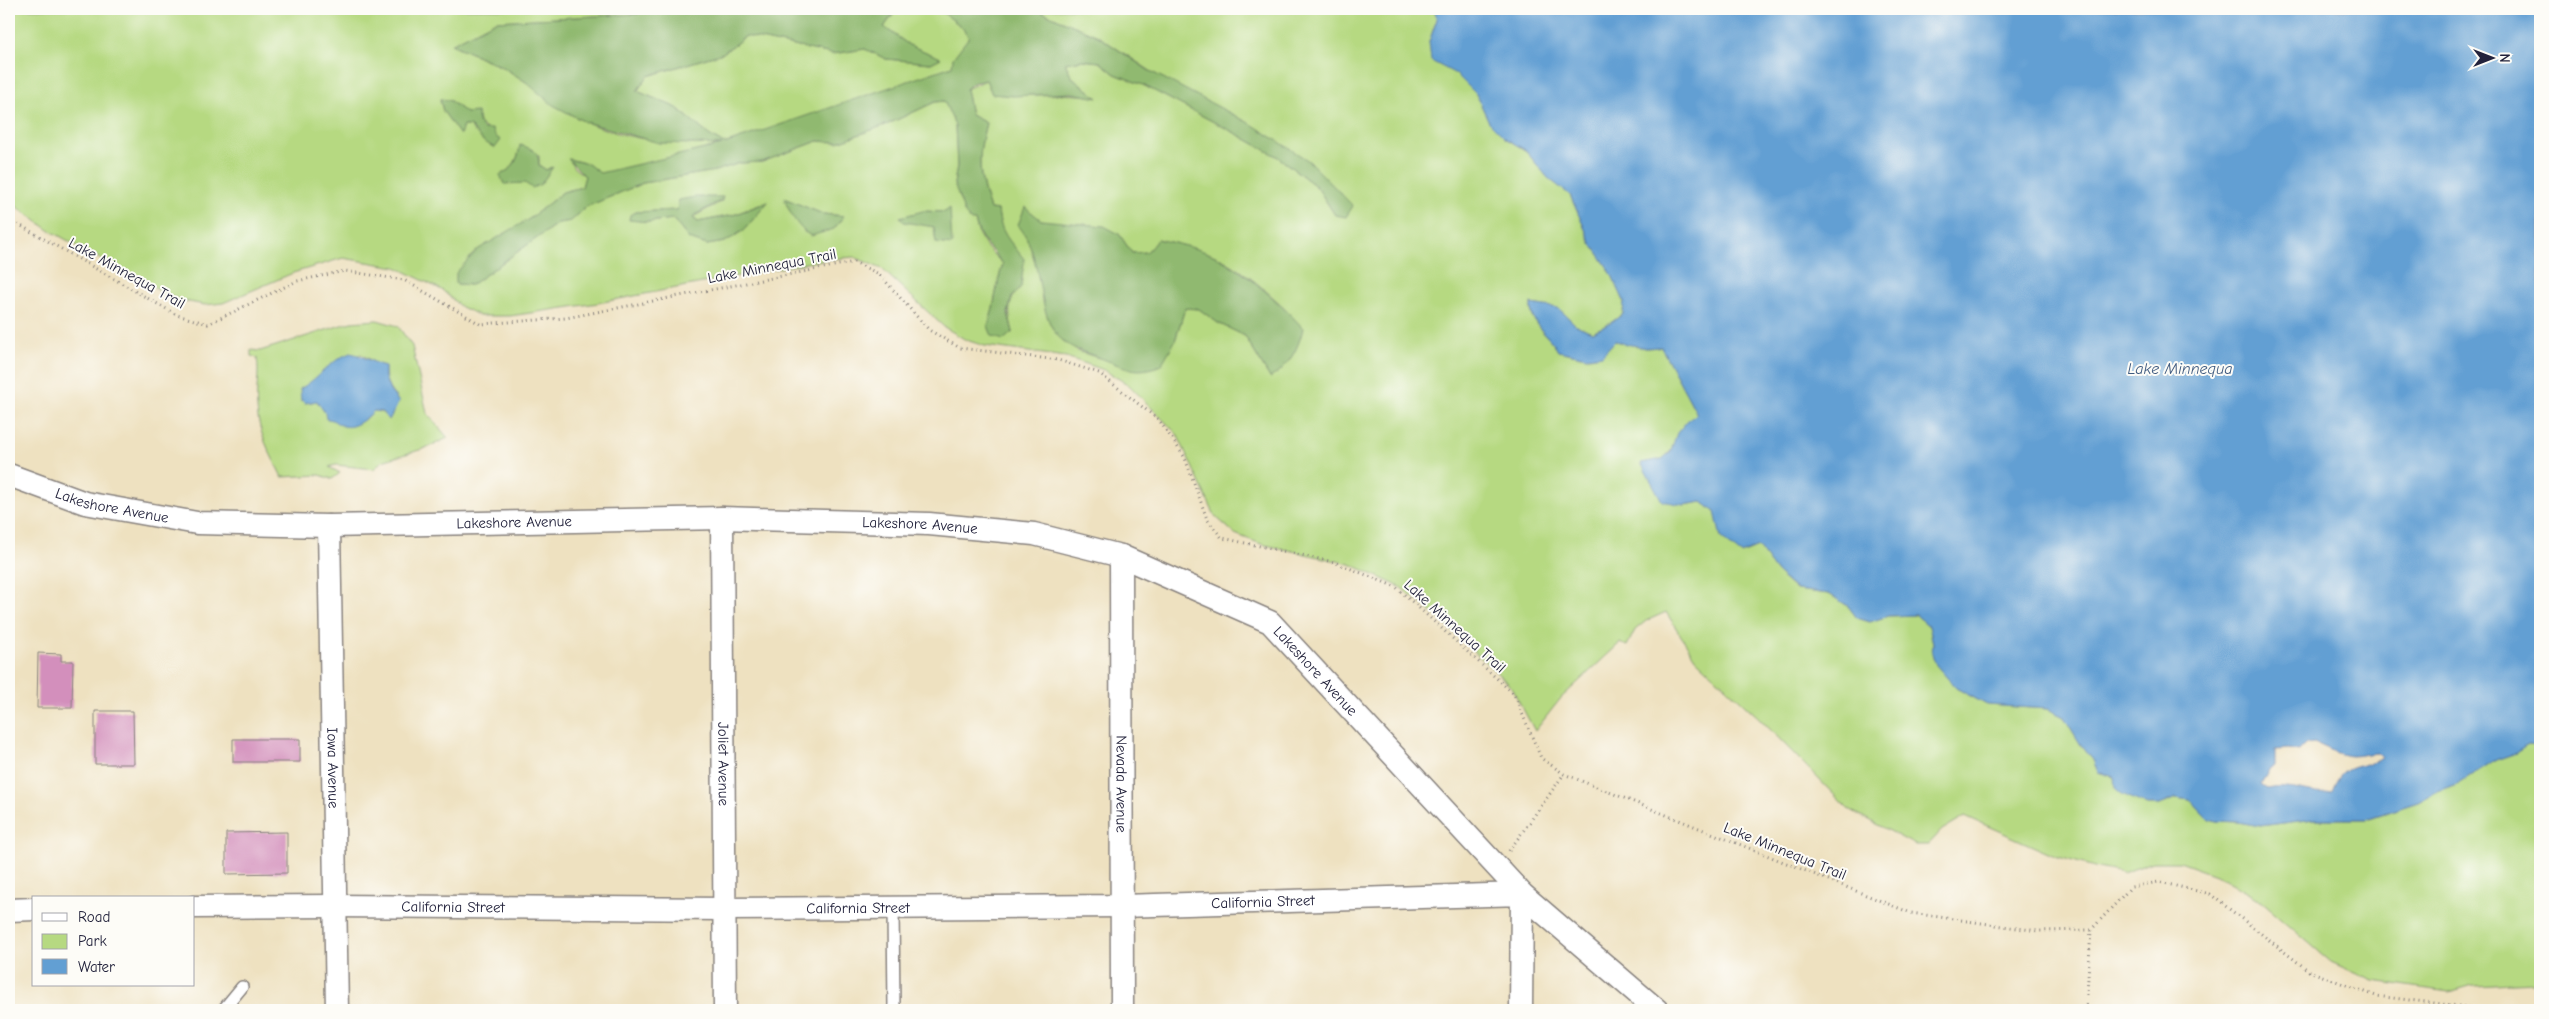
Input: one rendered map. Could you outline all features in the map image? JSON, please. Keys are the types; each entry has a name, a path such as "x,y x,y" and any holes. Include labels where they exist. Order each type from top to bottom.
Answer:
{"street":[{"name":"Lakeshore Avenue","path":"9,475 86,503 197,523 329,526 722,518 929,524 1034,534 1121,556 1270,622 1522,894 1657,1010"},
{"name":"Joliet Avenue","path":"722,518 725,1010"},
{"name":"Iowa Avenue","path":"329,526 337,1010"},
{"name":"Nevada Avenue","path":"1121,556 1122,1010"},
{"name":"California Street","path":"195,908 336,906 724,909 1122,906 1522,894"},
{"path":"1520,1010 1522,894"},
{"path":"9,910 32,909"}],"lane":[{"path":"893,908 894,1010"},
{"path":"223,1010 242,987"}],"path":[{"name":"Lake Minnequa Trail","path":"9,219 177,315 208,324 297,281 345,271 404,280 480,324 566,318 854,262 879,274 929,330 960,348 1058,360 1099,373 1159,420 1185,458 1207,519 1222,538 1334,562 1396,586 1514,694 1541,758 1564,774 1911,913 2038,931 2091,930"},
{"path":"1497,867 1564,774"},
{"path":"2086,1010 2091,930 2131,888 2159,882 2210,894 2309,971 2376,996 2492,1010"}],"green space":[{"path":"9,9 647,9 637,14 496,21 451,44 508,71 526,82 554,104 586,122 637,138 688,144 722,144 599,174 588,164 569,159 574,168 585,176 582,187 563,192 529,219 457,284 471,285 558,223 571,221 586,207 643,183 715,171 740,163 762,162 818,141 838,142 888,124 935,102 945,101 955,125 957,166 954,184 975,221 979,235 987,248 1003,264 988,326 1013,332 1010,319 1011,302 1021,287 1014,246 1002,230 998,210 990,209 986,197 981,176 980,157 986,123 971,115 966,89 986,80 992,94 1084,95 1097,97 1072,77 1065,63 1082,60 1100,62 1115,74 1143,85 1278,157 1317,187 1335,215 1353,206 1098,36 1035,9 1434,9 1437,19 1429,42 1476,94 1489,122 1505,138 1525,150 1548,178 1570,195 1591,243 1610,271 1624,301 1623,314 1609,324 1592,332 1576,325 1558,308 1531,304 1531,311 1536,324 1558,351 1583,356 1595,356 1607,349 1615,341 1645,348 1661,347 1697,414 1685,426 1672,449 1662,459 1684,505 1702,502 1715,512 1741,554 1758,547 1777,573 1796,590 1829,594 1848,606 1857,618 1870,622 1888,616 1916,615 1929,626 1933,643 1932,654 1936,664 1956,688 1987,705 2048,709 2064,717 2081,745 2093,760 2098,772 2115,777 2115,788 2147,805 2159,805 2176,798 2190,800 2207,818 2216,821 2260,826 2314,819 2367,819 2418,802 2438,791 2459,783 2491,762 2517,753 2527,745 2537,746 2540,743 2540,979 2534,982 2473,985 2449,992 2373,981 2331,962 2258,899 2216,875 2180,862 2153,862 2123,873 2098,868 2055,856 1965,816 1942,830 1928,845 1915,845 1848,809 1758,717 1695,658 1666,612 1646,621 1635,630 1627,646 1620,643 1561,698 1535,731 1510,685 1425,606 1400,587 1350,564 1261,544 1235,534 1215,516 1177,434 1129,385 1104,370 1066,357 985,346 966,340 944,327 882,269 854,257 822,260 598,303 510,316 480,316 461,307 442,290 396,267 343,258 293,273 223,303 205,305 179,300 134,278 49,230 9,201","holes":["440,99 449,100 466,113 477,113 479,123 496,137 474,132 470,126 463,126 460,135 443,111","521,145 539,156 539,165 546,170 551,167 532,179 526,182 521,183 508,180 500,175 512,166","722,197 722,201 693,217 698,222 733,215 767,202 744,230 725,242 707,245 689,239 673,219 648,222 629,219 636,212 677,210","785,199 823,214 844,216 805,233","923,211 945,212 936,243 934,227","1041,220 1119,234 1132,253 1147,252 1158,239 1194,248 1215,256 1244,273 1287,310 1270,378 1245,336 1218,323 1199,309 1185,308 1175,341 1102,359 1077,351 1042,301 1040,276 1025,232"]},
{"path":"647,9 895,9 884,27 909,45 941,58 931,63 886,59 865,49 832,54 746,36 723,53 648,76 637,91 677,108 709,135 724,144 952,66 953,58 969,37 961,26 938,9 1035,9 1098,36 1148,70 1253,125 1309,161 1353,206 1346,217 1335,215 1317,187 1278,157 1143,85 1115,74 1100,62 1082,60 1065,63 1072,77 1098,98 1072,93 1013,96 992,94 986,80 973,83 966,89 971,115 986,123 981,146 980,166 983,186 990,209 998,210 1003,231 1024,259 1021,287 1012,297 1008,313 1013,332 1003,340 992,336 988,326 1003,264 983,240 975,221 971,221 965,214 954,184 957,166 955,125 944,101 935,102 888,124 838,142 818,141 762,162 740,163 715,171 643,183 586,207 571,221 558,223 471,285 456,284 456,273 477,250 529,219 563,192 582,187 585,176 568,159 588,164 600,173 722,145 659,143 585,122 553,105 526,82 501,66 451,44 496,21 637,14"},
{"path":"895,9 938,9 961,26 969,37 952,66 866,98 724,144 709,135 677,108 637,91 648,76 723,53 746,36 832,54 865,49 886,59 931,63 940,58 909,45 884,27 896,11"},
{"path":"440,99 449,100 466,113 477,112 479,123 484,129 492,129 496,137 501,140 495,148 483,141 470,126 463,126 460,135 443,111"},
{"path":"520,145 534,151 538,157 539,165 546,170 553,167 541,184 532,188 525,183 504,184 500,175 514,163"},
{"path":"695,197 723,197 722,200 695,215 693,218 698,222 733,215 768,202 744,230 725,242 707,245 689,239 673,219 648,222 629,220 630,215 636,212 677,210 679,200"},
{"path":"784,198 823,214 844,216 834,229 811,236 794,220"},
{"path":"1025,207 1041,220 1104,226 1119,234 1132,253 1147,252 1158,239 1196,249 1217,257 1263,289 1303,328 1296,350 1282,369 1270,378 1245,336 1218,323 1199,309 1185,308 1175,341 1161,365 1145,370 1132,369 1072,347 1053,330 1048,318 1032,253 1027,238 1018,225"},
{"path":"950,208 952,245 936,243 934,227 904,222 900,217 923,211 945,212"},
{"path":"377,320 398,326 412,346 427,413 448,438 423,449 382,461 374,469 336,465 329,467 340,473 332,479 320,475 282,477 266,444 260,426 257,402 258,364 257,358 251,356 251,350 260,351 351,322","holes":["361,354 377,364 385,366 387,384 397,398 388,420 382,412 373,411 367,418 326,413 317,401 305,403 300,389"]}],"water":[{"name":"Lake Minnequa","path":"1434,9 2540,9 2540,743 2537,746 2527,745 2517,753 2491,762 2459,783 2438,791 2418,802 2366,819 2314,819 2260,826 2216,821 2207,818 2190,800 2176,798 2159,805 2147,805 2122,794 2115,788 2114,777 2098,772 2093,760 2081,745 2064,717 2048,709 1987,705 1956,688 1936,665 1932,654 1933,643 1929,626 1916,615 1888,616 1870,622 1857,618 1848,606 1829,594 1797,590 1777,573 1758,547 1741,554 1721,538 1715,512 1702,502 1684,505 1662,501 1641,463 1662,459 1670,453 1677,433 1688,420 1697,414 1661,347 1645,348 1615,341 1602,355 1587,357 1558,351 1537,324 1531,304 1558,308 1576,325 1592,332 1609,324 1623,314 1624,301 1610,271 1591,243 1570,195 1548,178 1525,150 1505,138 1489,122 1476,94 1456,74 1431,61 1429,42 1437,19","holes":["2314,743 2346,755 2378,753 2382,757 2347,770 2337,782 2332,792 2318,793 2285,788 2267,789 2261,785 2270,768 2275,766 2275,750 2288,749 2299,751 2306,744"]},
{"path":"350,353 385,366 385,378 390,391 399,402 389,420 382,412 374,411 359,423 345,426 326,419 325,413 317,401 305,403 301,400 300,389 336,360"}],"building":[{"path":"38,653 61,654 61,661 73,661 72,708 37,708"},
{"path":"95,711 133,711 134,764 95,764"},
{"path":"233,739 300,739 300,762 233,762"},
{"path":"287,832 287,873 226,874 226,833"}]}
